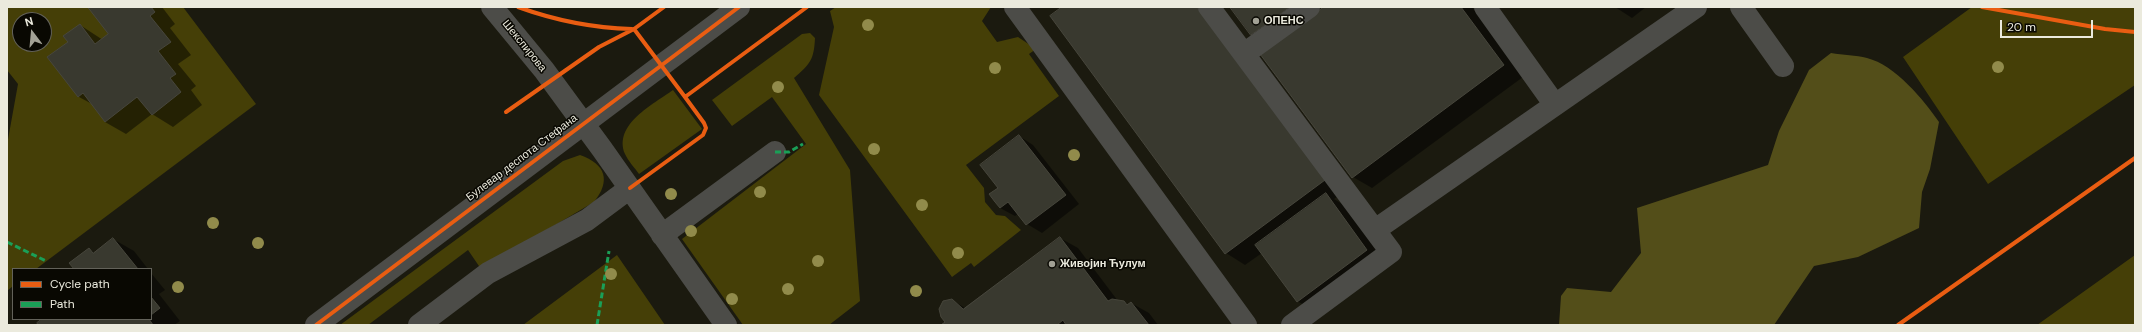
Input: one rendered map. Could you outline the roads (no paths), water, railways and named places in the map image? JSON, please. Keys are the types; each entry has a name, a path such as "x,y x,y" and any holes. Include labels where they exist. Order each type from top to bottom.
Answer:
{"street":[{"name":"Шекспирова","path":"492,7 544,70 630,188 726,325"},
{"name":"Булевар деспота Стефана","path":"316,325 739,7"},
{"path":"1209,7 1391,252 1292,325"},
{"path":"1244,54 1309,7"},
{"path":"1486,7 1555,105"},
{"path":"1375,230 1696,7"},
{"path":"1741,7 1783,66"},
{"path":"1021,9 1246,325"},
{"path":"662,235 775,152"},
{"path":"419,325 488,273 587,220 630,188"}],"place":[{"name":"ОПЕНС","path":"1256,21"},
{"name":"Живојин Ћулум","path":"1052,264"}]}
